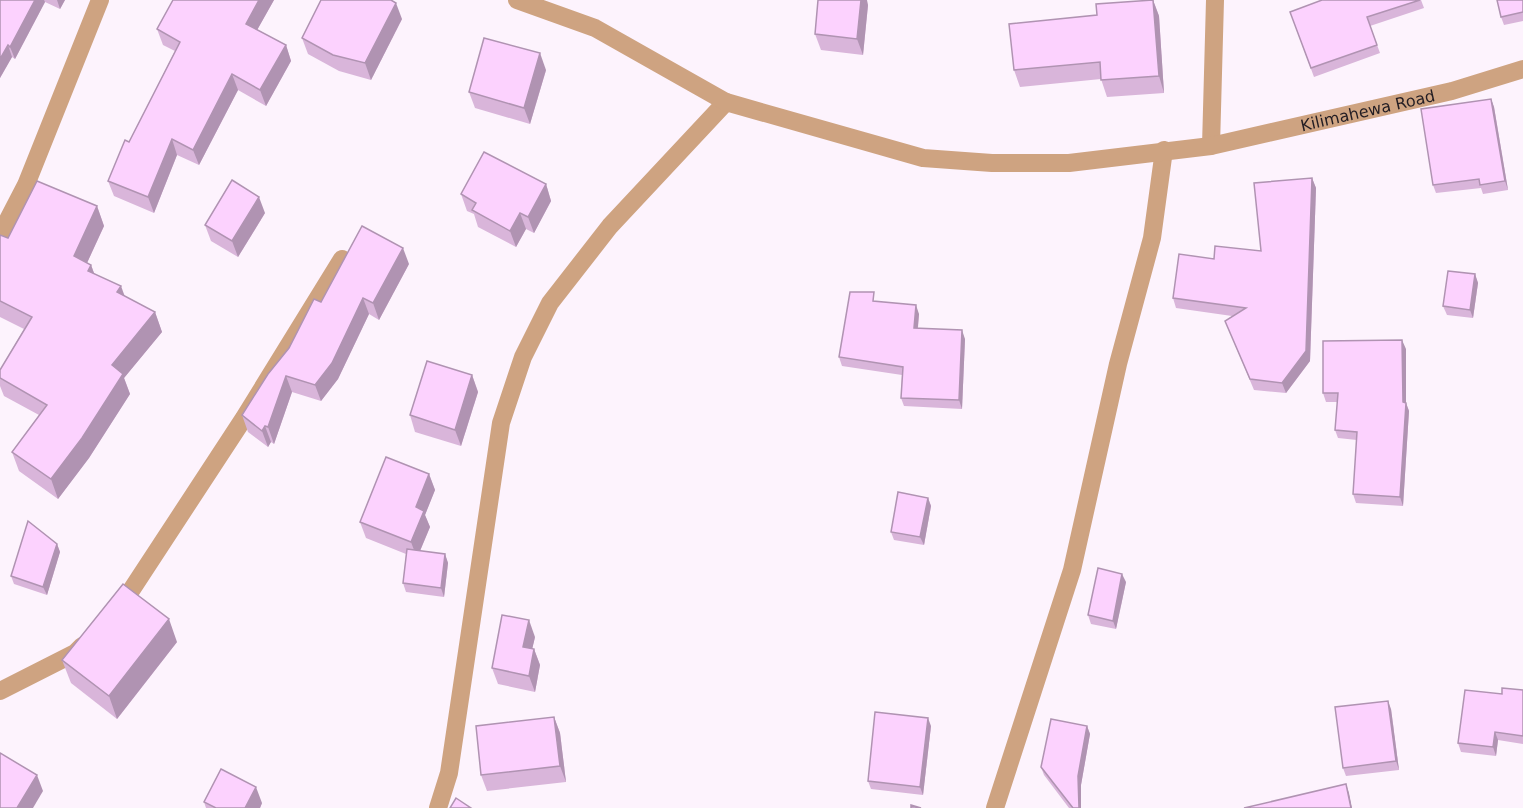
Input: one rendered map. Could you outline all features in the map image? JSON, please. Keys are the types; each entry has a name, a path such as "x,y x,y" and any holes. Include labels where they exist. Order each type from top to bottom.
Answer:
{"street":[{"path":"0,235 26,185 100,0"},
{"name":"Kilimahewa Road","path":"517,0 594,28 726,102 923,158 992,163 1069,163 1211,146 1452,91 1523,69"},
{"path":"1211,146 1215,0"},
{"path":"438,808 449,772 501,423 523,357 550,303 610,226 726,102"},
{"path":"995,808 1072,570 1118,364 1152,238 1164,150"},
{"path":"0,691 75,653 132,589 244,418 342,259"}],"building":[{"path":"0,0 35,0 10,47 8,45 0,59"},
{"path":"173,0 259,0 246,24 286,45 260,90 232,74 193,150 172,139 148,197 108,181 125,140 129,142 180,42 157,29"},
{"path":"321,0 391,0 396,3 365,63 333,55 302,38"},
{"path":"818,0 861,0 857,39 815,34"},
{"path":"1153,0 1159,76 1101,80 1100,62 1014,70 1009,24 1097,15 1096,4"},
{"path":"1322,0 1420,0 1367,17 1377,45 1311,68 1290,12"},
{"path":"1497,0 1523,0 1523,12 1501,17"},
{"path":"484,38 540,53 524,108 469,92"},
{"path":"1491,99 1505,181 1480,185 1479,179 1433,185 1421,109"},
{"path":"484,152 546,184 528,217 520,213 510,231 472,210 476,203 461,194"},
{"path":"1312,178 1306,351 1282,383 1250,379 1225,321 1246,308 1173,298 1179,254 1214,259 1215,246 1261,251 1254,183"},
{"path":"232,180 259,197 232,241 205,225"},
{"path":"37,181 97,206 74,256 91,265 88,271 121,286 117,292 155,312 112,365 123,374 82,438 51,479 12,452 47,405 0,378 0,370 32,317 0,301 0,235 8,238"},
{"path":"362,226 403,248 373,303 363,298 332,363 315,385 286,376 268,427 265,426 262,431 242,415 268,374 289,348 314,299 321,302"},
{"path":"1448,271 1475,274 1470,310 1443,306"},
{"path":"850,292 874,292 873,301 916,305 914,328 962,330 959,400 901,398 903,367 839,357"},
{"path":"1402,340 1403,402 1406,403 1400,497 1353,494 1357,432 1335,430 1338,393 1323,393 1323,341"},
{"path":"427,361 472,375 455,430 410,415"},
{"path":"386,457 429,474 416,507 424,511 411,542 360,522"},
{"path":"898,492 928,498 920,537 891,532"},
{"path":"28,521 57,544 43,587 11,576"},
{"path":"407,549 445,554 441,588 403,583"},
{"path":"1098,568 1122,574 1113,621 1088,615"},
{"path":"123,584 169,619 109,696 62,660"},
{"path":"502,615 529,620 523,647 534,649 529,676 492,668"},
{"path":"1502,688 1523,690 1523,736 1495,732 1493,747 1458,743 1465,690 1502,694"},
{"path":"1388,701 1396,761 1343,768 1335,707"},
{"path":"875,712 928,718 920,787 868,781"},
{"path":"554,717 560,766 481,775 476,726"},
{"path":"1051,719 1087,726 1078,776 1079,808 1073,808 1041,767"},
{"path":"0,753 37,775 17,808 0,808"},
{"path":"221,769 256,787 245,808 216,808 204,802"},
{"path":"1346,784 1351,808 1244,808"},
{"path":"456,798 471,808 450,808"}]}
